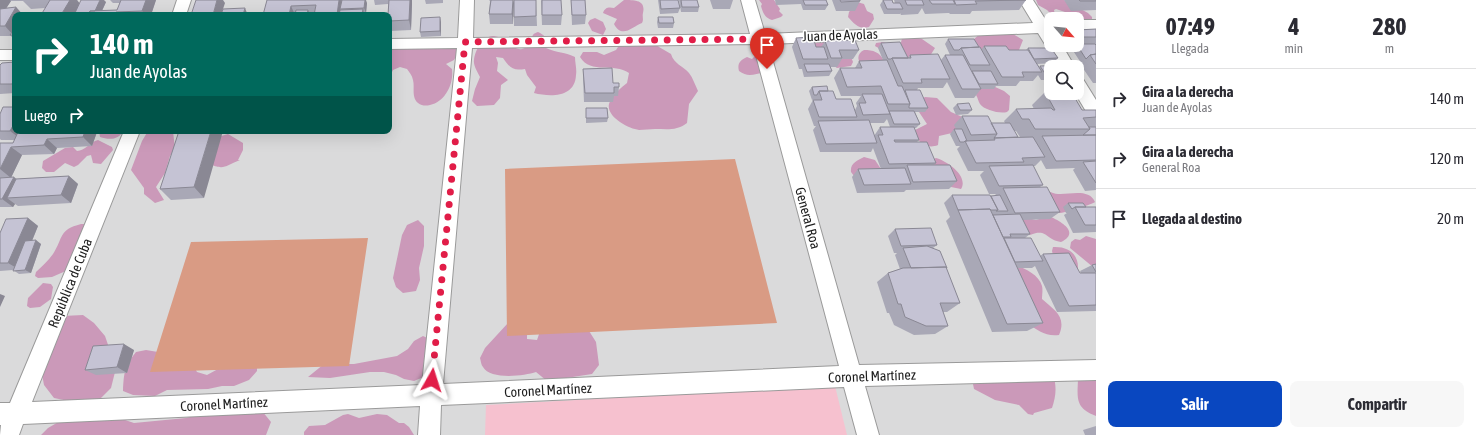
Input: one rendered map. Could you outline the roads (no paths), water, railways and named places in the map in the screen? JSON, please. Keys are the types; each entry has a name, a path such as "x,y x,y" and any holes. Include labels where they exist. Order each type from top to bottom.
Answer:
{"street":[{"path":"179,12 184,0"},
{"path":"429,435 431,395 465,42 467,0"},
{"name":"General Roa","path":"748,0 868,435"},
{"path":"1026,0 1044,23"},
{"path":"1084,26 1096,25"},
{"name":"Juan de Ayolas","path":"392,44 758,39 1044,27"},
{"path":"0,56 12,55"},
{"path":"1084,94 1096,114"},
{"name":"República de Cuba","path":"8,435 9,414 131,134"},
{"name":"Coronel Martínez","path":"9,414 852,376 1096,370"}]}
